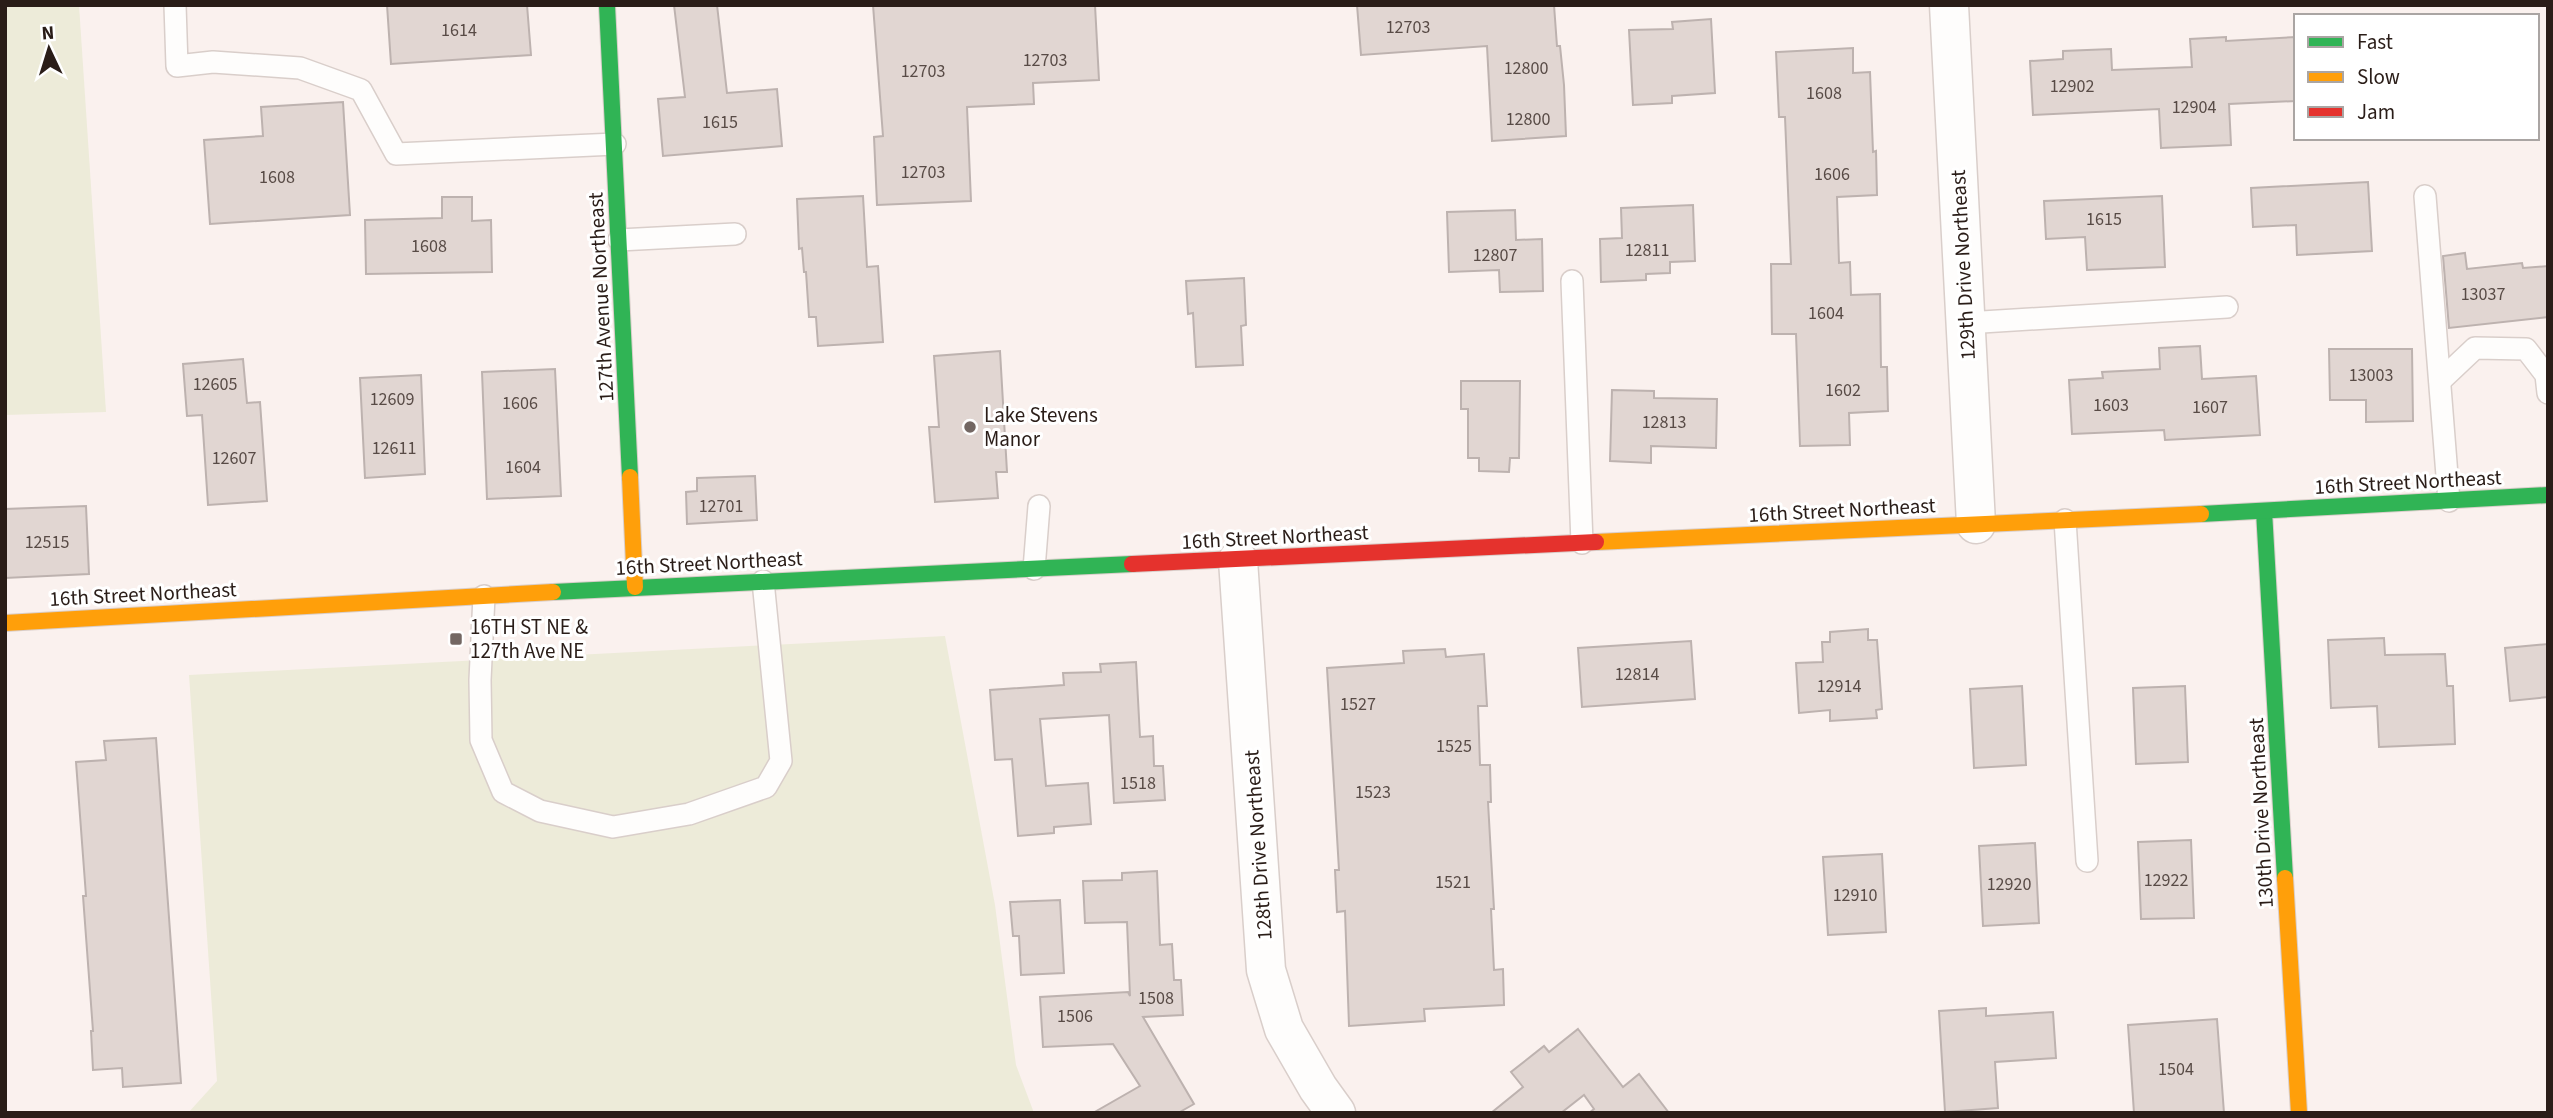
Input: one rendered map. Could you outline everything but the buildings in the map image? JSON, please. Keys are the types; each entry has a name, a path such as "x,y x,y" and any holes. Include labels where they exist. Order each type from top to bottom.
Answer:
{"street":[{"name":"127th Avenue Northeast","path":"607,5 635,587"},
{"name":"129th Drive Northeast","path":"1949,5 1976,524"},
{"name":"16th Street Northeast","path":"5,623 635,587 2264,511 2548,495"},
{"name":"130th Drive Northeast","path":"2264,511 2299,1113"},
{"name":"128th Drive Northeast","path":"1238,560 1266,970 1284,1029 1318,1088 1336,1113"}],"lane":[{"path":"175,5 177,66 212,62 300,68 361,90 396,154 615,144"},
{"path":"2425,196 2449,501"},
{"path":"619,240 735,234"},
{"path":"1572,281 1582,543"},
{"path":"1966,323 2227,307"},
{"path":"2440,381 2475,348 2526,349 2546,375 2548,393"},
{"path":"1034,569 1039,506"},
{"path":"2065,520 2087,861"},
{"path":"484,596 480,680 481,740 503,792 540,811 613,827 689,814 766,787 781,761 763,581"}],"shaded area":[{"path":"5,5 79,5 106,412 5,415"},
{"path":"945,636 995,905 1016,1065 1034,1113 188,1113 217,1081 189,675"}],"traffic: fast":[{"path":"607,5 630,477"},
{"path":"2201,514 2548,495"},
{"path":"2264,511 2285,878"},
{"path":"553,592 1132,564"}],"traffic: slow":[{"path":"630,477 635,587"},
{"path":"1596,542 2201,514"},
{"path":"5,623 553,592"},
{"path":"2285,878 2299,1113"}],"traffic: jam":[{"path":"1132,564 1596,542"}],"place":[{"name":"Lake Stevens Manor","path":"970,427"},
{"name":"16TH ST NE & 127th Ave NE","path":"456,639"}]}
